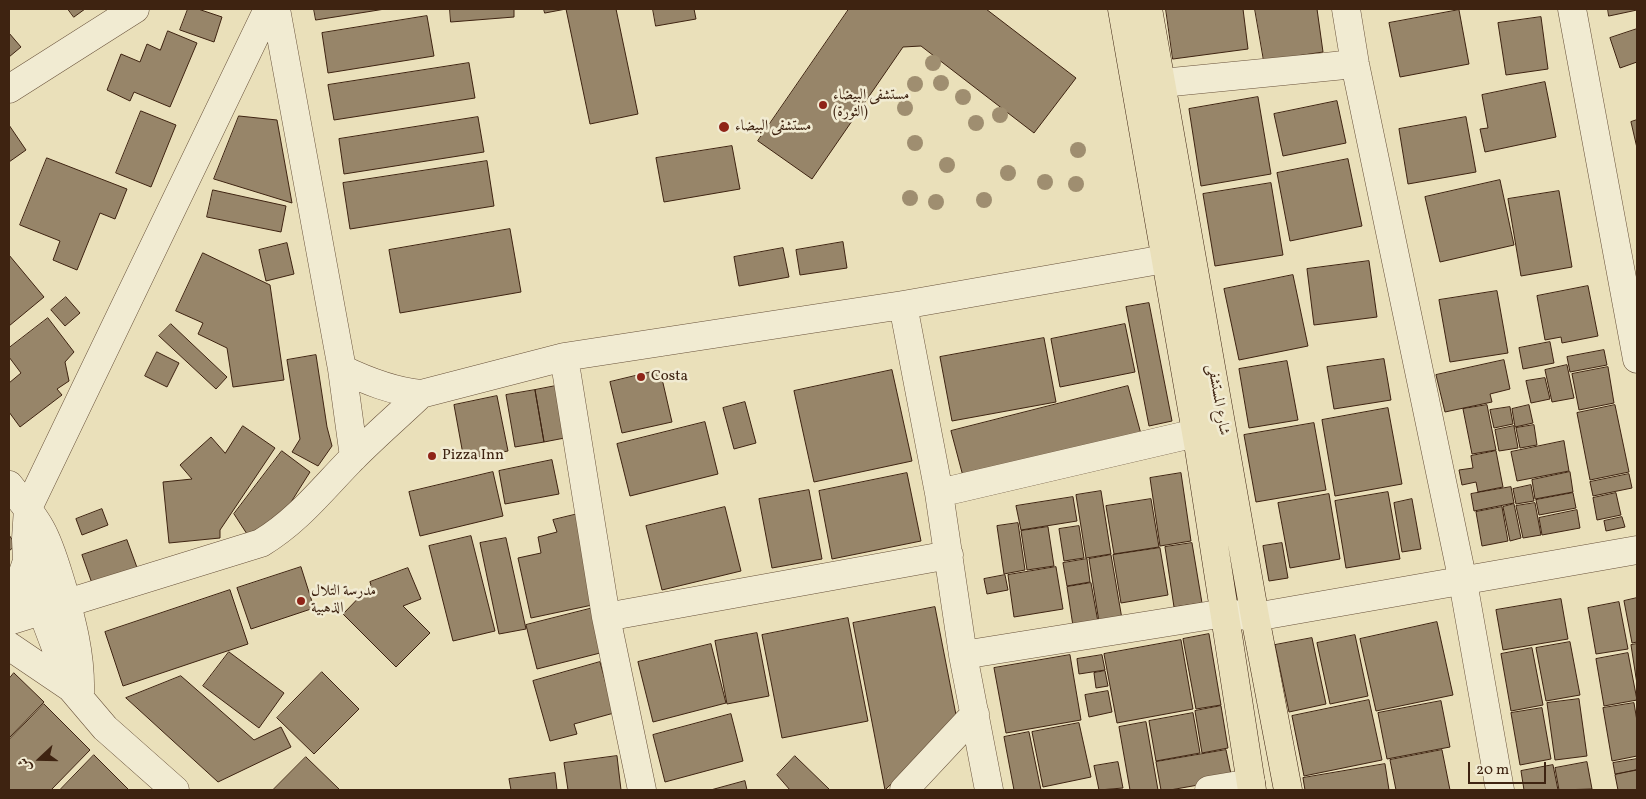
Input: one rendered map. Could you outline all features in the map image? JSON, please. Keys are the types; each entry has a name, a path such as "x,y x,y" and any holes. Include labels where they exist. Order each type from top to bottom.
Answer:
{"main road":[{"name":"شارع المستشفى","path":"1122,9 1196,433 1252,786"},
{"name":"شارع المستشفى","path":"1148,9 1255,617 1288,790"}],"street":[{"path":"9,89 135,9"},
{"path":"75,694 42,611 26,561 28,508 268,9"},
{"path":"276,9 342,369 354,457"},
{"path":"1346,9 1355,64 1463,582 1500,790"},
{"path":"1572,9 1637,358"},
{"path":"1162,83 1355,64"},
{"path":"342,369 381,386 420,394 564,357 903,305 1165,259"},
{"path":"903,305 940,493 963,655 989,790"},
{"path":"564,357 606,617 642,790"},
{"path":"9,620 261,543 300,514 354,457 420,394"},
{"path":"940,493 1196,433"},
{"path":"9,485 28,508 47,540 67,603 77,644 80,670 75,694"},
{"path":"963,655 1225,613 1255,617 1637,550"},
{"path":"606,617 949,555"},
{"path":"9,613 26,561"},
{"path":"9,646 75,694 105,728 175,790"},
{"path":"904,790 975,714"},
{"path":"1209,790 1252,786"}],"building":[{"path":"68,9 85,9 74,17"},
{"path":"188,9 198,9 222,17 214,42 180,30"},
{"path":"314,9 385,9 316,20"},
{"path":"450,9 514,9 514,17 451,22"},
{"path":"544,9 566,9 545,13"},
{"path":"566,9 616,9 638,114 590,124"},
{"path":"653,9 694,9 696,19 656,26"},
{"name":"مستشفى البيضاء (الثورة)","path":"849,9 986,9 1076,78 1034,133 921,46 903,47 812,179 758,141"},
{"path":"1166,9 1243,9 1248,49 1173,59"},
{"path":"1255,9 1317,9 1323,52 1264,61"},
{"path":"1608,9 1637,9 1637,10 1609,16"},
{"path":"1459,10 1469,64 1400,77 1389,23"},
{"path":"427,16 434,56 328,73 322,33"},
{"path":"1541,17 1548,69 1506,75 1498,23"},
{"path":"1637,29 1637,62 1620,68 1610,38"},
{"path":"168,31 197,43 170,107 134,92 130,101 107,90 121,54 140,62 147,44 160,50"},
{"path":"9,33 21,47 9,57"},
{"path":"469,63 475,98 334,120 328,85"},
{"path":"1545,82 1556,137 1485,152 1480,129 1488,128 1482,95"},
{"path":"1258,97 1271,174 1201,186 1189,109"},
{"path":"1337,101 1346,143 1283,156 1274,114"},
{"path":"141,111 176,125 151,187 116,173"},
{"path":"239,116 277,120 292,203 214,179"},
{"path":"478,117 484,152 344,174 339,139"},
{"path":"1466,117 1476,172 1408,184 1399,129"},
{"path":"1637,120 1637,148 1631,122"},
{"path":"9,125 26,150 9,162"},
{"path":"732,146 740,189 664,202 656,158"},
{"path":"47,158 127,189 115,219 100,213 77,270 53,260 60,241 20,225"},
{"path":"1348,159 1362,226 1290,241 1277,173"},
{"path":"487,161 494,206 350,229 343,183"},
{"path":"1500,180 1514,245 1440,262 1425,197"},
{"path":"1271,183 1283,255 1215,266 1203,194"},
{"path":"213,190 286,206 281,232 207,217"},
{"path":"1559,191 1572,267 1521,276 1508,199"},
{"path":"510,229 521,292 400,313 389,250"},
{"path":"843,242 847,268 800,275 796,250"},
{"path":"287,243 294,274 266,281 259,250"},
{"path":"783,248 789,277 739,286 734,257"},
{"path":"203,253 270,285 284,380 233,387 227,348 198,334 203,323 176,311"},
{"path":"9,255 44,297 9,326"},
{"path":"1369,261 1377,317 1314,325 1307,269"},
{"path":"1293,275 1308,346 1239,360 1224,289"},
{"path":"1588,286 1598,336 1562,343 1561,337 1545,340 1537,296"},
{"path":"1497,291 1508,353 1450,362 1439,300"},
{"path":"66,297 80,313 65,326 51,310"},
{"path":"1149,303 1172,421 1149,426 1126,307"},
{"path":"48,318 74,352 65,362 69,381 57,389 62,395 20,427 9,412 9,383 21,373 9,357 9,348"},
{"path":"171,324 227,377 216,389 159,336"},
{"path":"1125,324 1135,372 1060,387 1051,339"},
{"path":"1044,338 1056,402 952,421 940,357"},
{"path":"1550,342 1554,363 1523,369 1519,348"},
{"path":"1604,350 1607,365 1570,372 1567,357"},
{"path":"157,352 179,363 167,387 145,376"},
{"path":"316,355 327,427 332,446 318,466 292,452 300,439 287,360"},
{"path":"1384,359 1391,400 1334,409 1327,367"},
{"path":"1504,360 1510,389 1490,394 1492,402 1445,412 1436,375"},
{"path":"1287,361 1298,420 1249,428 1239,369"},
{"path":"1567,365 1574,398 1552,402 1545,370"},
{"path":"1608,367 1614,403 1579,410 1572,374"},
{"path":"660,370 672,422 622,433 610,382"},
{"path":"892,370 912,461 814,482 794,391"},
{"path":"1545,378 1550,399 1531,403 1526,381"},
{"path":"566,384 575,436 544,442 535,390"},
{"path":"1128,386 1141,434 964,480 951,431"},
{"path":"535,390 544,442 515,447 506,395"},
{"path":"497,396 508,451 464,460 454,405"},
{"path":"745,402 756,443 734,449 723,408"},
{"path":"1487,405 1496,450 1472,454 1463,409"},
{"path":"1529,405 1533,423 1515,427 1512,409"},
{"path":"1615,405 1629,472 1590,480 1577,413"},
{"path":"1510,407 1513,424 1494,428 1490,410"},
{"path":"1388,408 1402,484 1335,496 1322,420"},
{"path":"705,422 718,474 630,496 617,444"},
{"path":"1314,423 1326,490 1256,502 1244,435"},
{"path":"1534,425 1537,445 1520,448 1516,428"},
{"path":"243,426 275,448 220,530 220,538 169,543 163,482 192,479 180,465 211,437 225,453"},
{"path":"1514,426 1518,448 1499,451 1495,430"},
{"path":"1564,441 1569,471 1517,481 1511,452"},
{"path":"282,451 310,472 281,518 247,534 234,514"},
{"path":"1496,451 1503,487 1478,492 1476,482 1462,485 1459,470 1473,468 1471,456"},
{"path":"552,460 559,494 505,504 499,471"},
{"path":"493,472 503,516 420,536 409,492"},
{"path":"1570,472 1573,492 1535,499 1532,480"},
{"path":"907,473 921,541 832,559 819,491"},
{"path":"1181,473 1191,541 1160,546 1150,478"},
{"path":"1629,474 1632,488 1593,496 1590,482"},
{"path":"1531,485 1534,501 1516,504 1513,489"},
{"path":"1511,487 1514,503 1474,511 1471,494"},
{"path":"809,490 822,559 772,568 759,499"},
{"path":"1101,491 1111,554 1086,558 1076,495"},
{"path":"1388,492 1400,559 1346,568 1335,501"},
{"path":"1573,493 1576,508 1539,515 1536,500"},
{"path":"1616,493 1621,515 1597,520 1593,498"},
{"path":"1329,494 1340,559 1290,568 1278,503"},
{"path":"1073,497 1077,521 1021,530 1016,506"},
{"path":"1151,499 1159,547 1114,554 1106,506"},
{"path":"1412,499 1421,549 1402,552 1394,503"},
{"path":"1535,503 1541,535 1523,538 1516,506"},
{"path":"1514,504 1521,538 1510,541 1503,507"},
{"path":"725,507 741,571 662,590 646,526"},
{"path":"1502,507 1508,541 1482,546 1476,512"},
{"path":"102,509 108,525 82,535 76,519"},
{"path":"1577,510 1580,528 1542,535 1539,518"},
{"path":"578,514 597,604 531,618 518,558 541,553 538,537 557,532 553,520"},
{"path":"1622,517 1625,527 1606,531 1604,521"},
{"path":"1018,523 1025,570 1004,574 997,526"},
{"path":"1079,526 1084,558 1064,561 1059,529"},
{"path":"1048,527 1054,566 1027,570 1021,531"},
{"path":"9,535 16,545 9,551"},
{"path":"471,536 495,631 453,641 429,546"},
{"path":"506,538 526,629 499,634 480,543"},
{"path":"127,540 139,573 94,589 82,555"},
{"path":"1192,543 1202,603 1174,607 1165,547"},
{"path":"1282,543 1288,578 1269,581 1263,546"},
{"path":"1160,548 1168,595 1121,603 1113,555"},
{"path":"1111,555 1122,619 1099,622 1089,559"},
{"path":"1087,559 1090,582 1067,586 1063,563"},
{"path":"301,567 314,608 251,629 237,588"},
{"path":"1056,567 1063,609 1014,617 1008,575"},
{"path":"408,568 421,599 403,606 430,633 396,667 343,614 371,585 370,582"},
{"path":"1005,575 1008,590 987,594 984,579"},
{"path":"1091,583 1098,622 1073,626 1067,587"},
{"path":"230,590 248,644 123,686 105,632"},
{"path":"1637,598 1637,642 1632,643 1624,601"},
{"path":"1561,599 1568,639 1503,650 1496,610"},
{"path":"1619,602 1628,649 1596,654 1588,608"},
{"path":"597,607 608,651 537,669 526,625"},
{"path":"935,607 957,720 885,790 853,623"},
{"path":"848,618 868,721 782,738 762,635"},
{"path":"1437,622 1453,695 1376,711 1360,639"},
{"path":"757,633 769,696 727,704 715,641"},
{"path":"1209,634 1221,705 1196,709 1183,639"},
{"path":"1355,635 1368,696 1330,704 1317,643"},
{"path":"1312,638 1326,704 1289,712 1275,645"},
{"path":"1181,640 1193,709 1117,723 1104,654"},
{"path":"1570,642 1580,695 1546,701 1536,648"},
{"path":"711,644 726,703 653,722 638,662"},
{"path":"1637,644 1637,684 1631,645"},
{"path":"1532,648 1543,705 1511,711 1501,654"},
{"path":"229,652 284,693 259,728 203,686"},
{"path":"1628,653 1637,700 1604,706 1596,659"},
{"path":"1070,655 1081,720 1006,733 994,668"},
{"path":"1102,655 1105,670 1079,674 1077,659"},
{"path":"600,662 614,713 574,724 577,734 550,741 533,681"},
{"path":"1105,671 1108,686 1096,688 1094,673"},
{"path":"322,672 359,709 314,754 277,718"},
{"path":"14,673 44,702 9,738 9,679"},
{"path":"181,676 254,740 281,727 291,747 218,782 126,698"},
{"path":"1108,691 1112,712 1089,717 1085,695"},
{"path":"1579,699 1587,756 1555,760 1547,703"},
{"path":"1369,700 1382,760 1304,776 1292,716"},
{"path":"1441,701 1450,747 1387,759 1378,713"},
{"path":"1634,703 1637,721 1637,756 1612,761 1603,708"},
{"path":"44,704 90,750 51,790 9,790 9,740"},
{"path":"1221,706 1228,748 1202,753 1195,711"},
{"path":"1542,708 1551,759 1520,765 1511,713"},
{"path":"1193,713 1200,753 1156,761 1149,721"},
{"path":"731,714 743,761 665,782 653,735"},
{"path":"1146,722 1158,790 1130,790 1119,727"},
{"path":"1079,723 1091,777 1043,787 1032,732"},
{"path":"1029,732 1041,790 1014,790 1004,737"},
{"path":"1226,750 1232,779 1161,790 1156,762"},
{"path":"1442,750 1450,790 1396,790 1390,760"},
{"path":"94,755 129,790 60,790"},
{"path":"617,756 621,790 568,790 564,763"},
{"path":"795,756 830,790 790,790 777,775"},
{"path":"306,757 340,790 273,790"},
{"path":"1637,759 1637,770 1615,774 1613,763"},
{"path":"1118,762 1123,788 1099,790 1094,766"},
{"path":"1587,762 1592,789 1559,790 1555,768"},
{"path":"1385,764 1389,790 1305,790 1303,778"},
{"path":"1553,765 1558,790 1524,790 1521,771"},
{"path":"1637,770 1637,790 1618,790 1615,775"},
{"path":"555,773 557,790 511,790 509,779"},
{"path":"745,781 747,790 711,790"}],"place":[{"name":"مستشفى البيضاء (الثورة)","path":"823,105"},
{"name":"مستشفى البيضاء","path":"724,127"},
{"name":"Costa","path":"641,377"},
{"name":"Pizza Inn","path":"432,456"},
{"name":"مدرسة التلال الذهبية","path":"301,601"}]}
